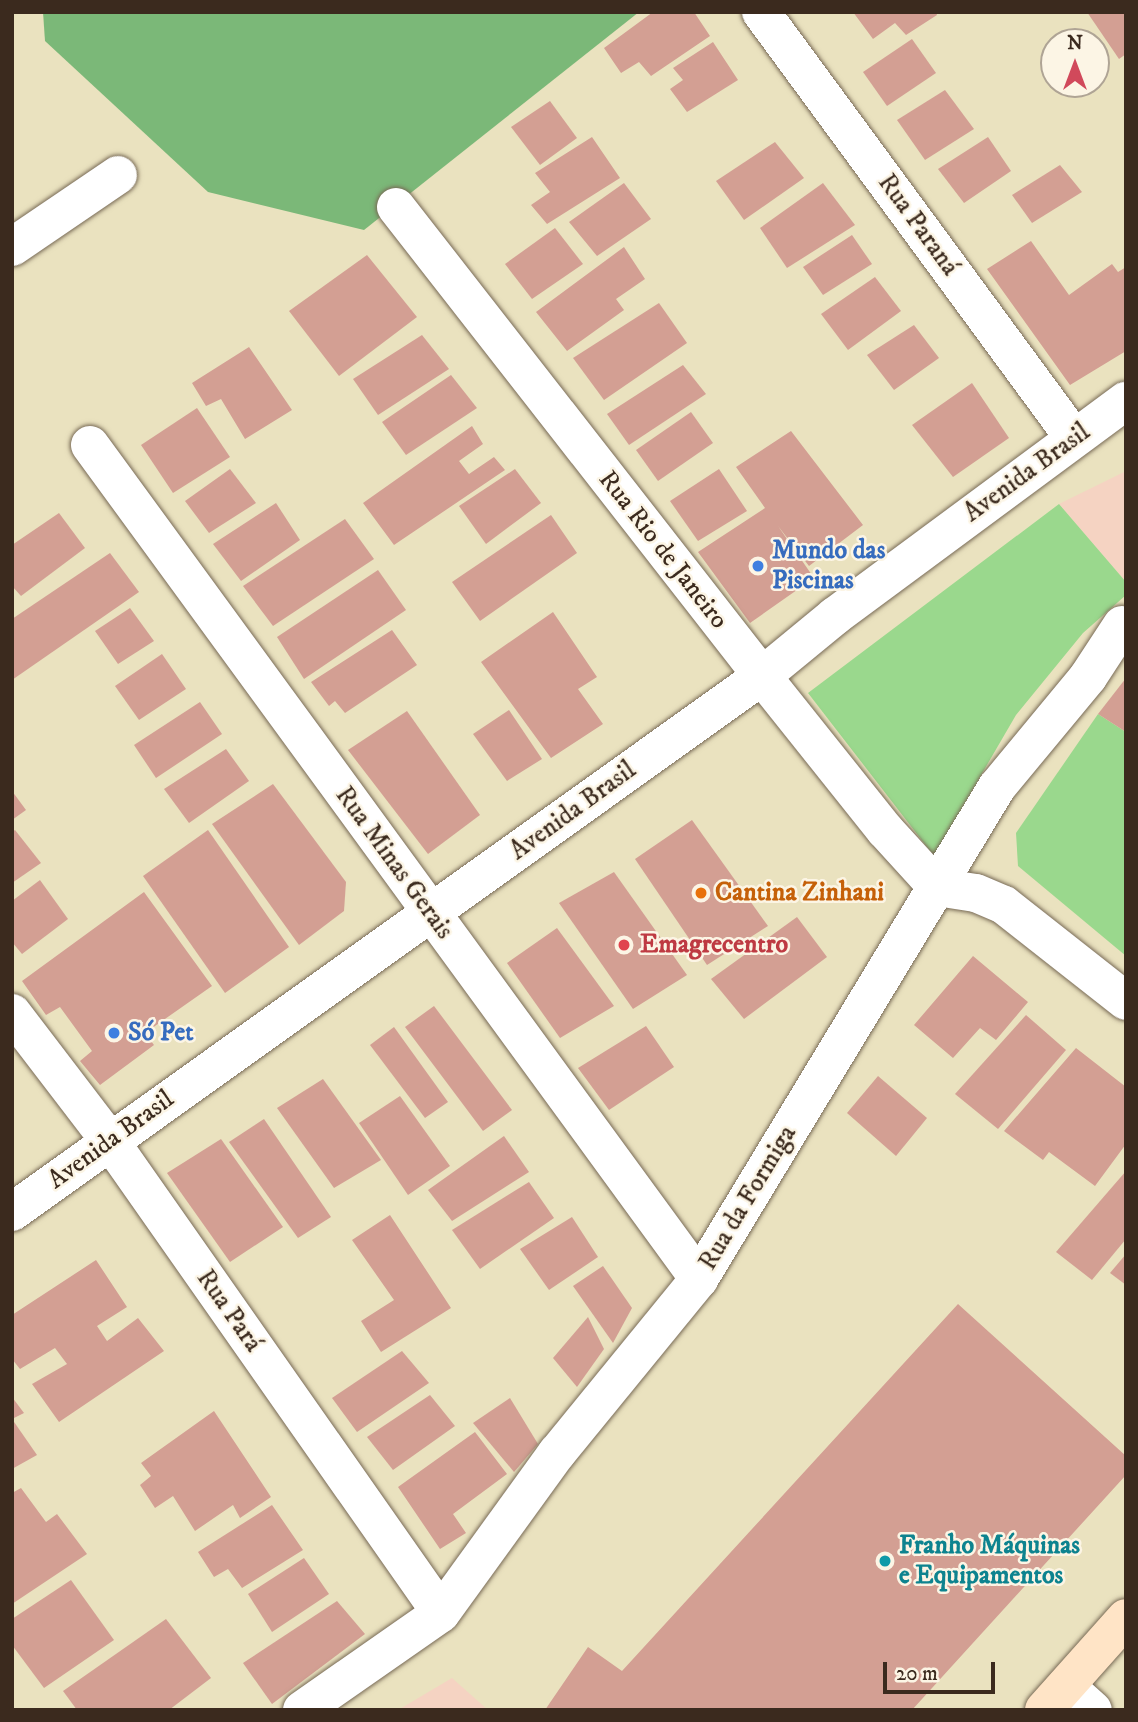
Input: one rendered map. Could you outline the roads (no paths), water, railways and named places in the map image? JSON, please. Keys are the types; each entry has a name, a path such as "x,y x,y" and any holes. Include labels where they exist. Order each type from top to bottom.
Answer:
{"main road":[{"path":"1068,1702 1126,1618"}],"street":[{"name":"Rua Paraná","path":"761,12 1074,438"},
{"path":"12,247 118,175"},
{"name":"Rua Rio de Janeiro","path":"396,207 762,676 885,830 937,887"},
{"name":"Avenida Brasil","path":"12,1212 762,676 835,616 1126,401"},
{"name":"Rua Minas Gerais","path":"90,445 699,1279"},
{"name":"Rua da Formiga","path":"302,1710 441,1613 557,1453 699,1279 997,787 1088,677 1122,625"},
{"path":"937,887 976,893 1004,905 1126,1001"},
{"name":"Rua Pará","path":"12,1013 110,1141 441,1613"}],"place":[{"name":"Mundo das Piscinas","path":"758,566"},
{"name":"Cantina Zinhani","path":"701,893"},
{"name":"Emagrecentro","path":"624,945"},
{"name":"Só Pet","path":"114,1033"},
{"name":"Franho Máquinas e Equipamentos","path":"885,1561"}]}
